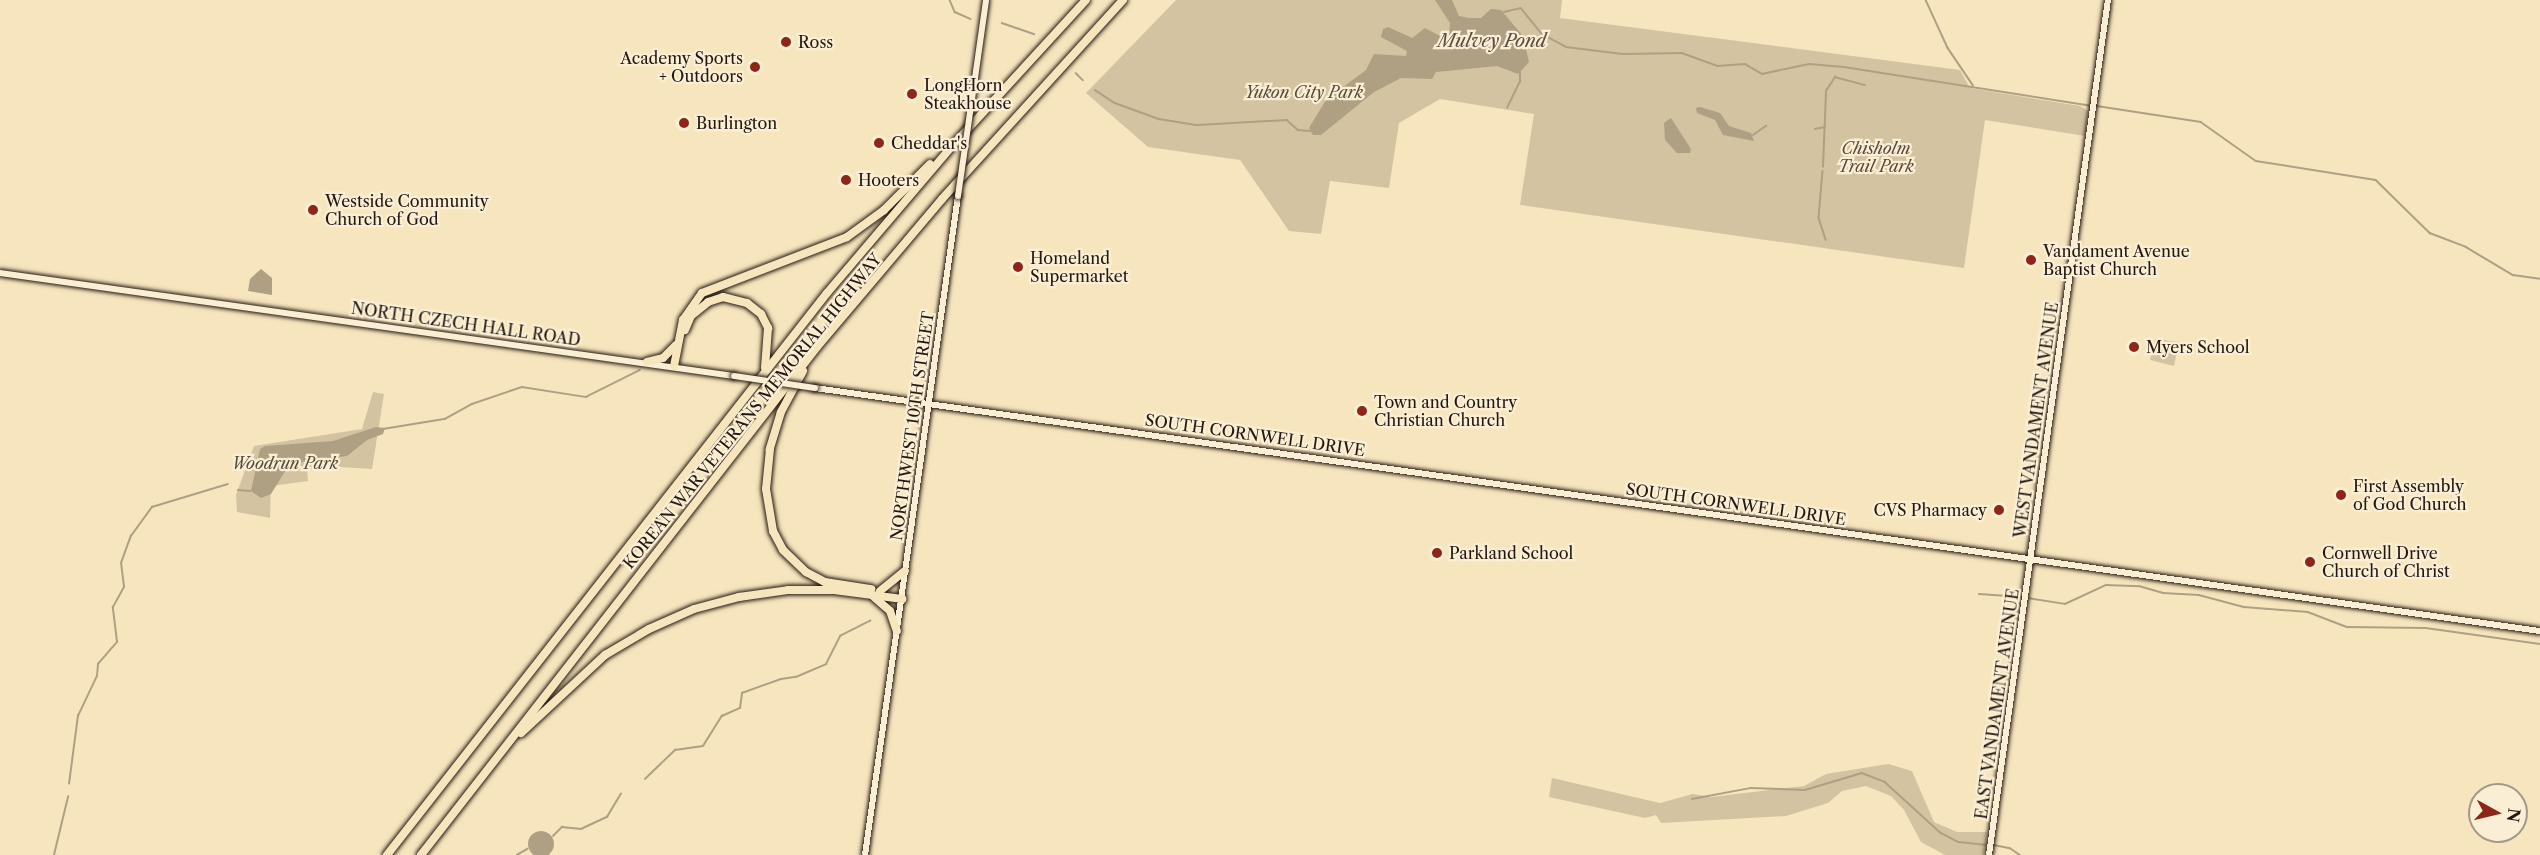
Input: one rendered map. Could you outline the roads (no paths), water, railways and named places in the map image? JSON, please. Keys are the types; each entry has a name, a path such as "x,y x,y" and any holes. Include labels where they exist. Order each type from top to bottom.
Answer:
{"highway":[{"name":"KOREAN WAR VETERANS MEMORIAL HIGHWAY","path":"387,855 764,371 954,144 1086,0"},
{"name":"KOREAN WAR VETERANS MEMORIAL HIGHWAY","path":"421,855 817,348 956,183 1122,0"},
{"path":"676,367 678,342 686,313 702,293 727,280 831,244 861,228 954,144"},
{"path":"676,367 684,332 691,316 708,302 731,298 755,308 765,321 770,343 764,371"},
{"path":"647,362 663,358 678,342"},
{"path":"817,348 787,398 772,439 766,489 769,519 783,550 806,572 825,582 902,596"},
{"path":"880,591 905,571"},
{"path":"497,757 593,664 666,621 708,605 766,592 824,590 902,596"},
{"path":"870,594 886,606 897,631"}],"main road":[{"name":"NORTHWEST 10TH STREET","path":"866,855 986,0"},
{"name":"WEST VANDAMENT AVENUE","path":"2031,558 2108,0"},
{"name":"NORTH CZECH HALL ROAD","path":"0,273 928,403"},
{"name":"SOUTH CORNWELL DRIVE","path":"928,403 2540,631"},
{"name":"EAST VANDAMENT AVENUE","path":"1989,855 2031,558"}],"water":[{"name":"Mulvey Pond","path":"1435,0 1452,0 1459,16 1469,18 1481,18 1491,9 1501,10 1523,36 1529,62 1518,74 1497,66 1436,72 1432,79 1401,78 1374,92 1321,135 1313,135 1309,128 1326,100 1366,70 1374,54 1406,56 1407,51 1381,37 1383,29 1388,27 1412,38 1425,28 1446,39 1449,36 1450,23"},
{"path":"1696,108 1720,113 1729,126 1751,133 1754,141 1723,135 1715,120 1697,113"},
{"path":"1671,118 1691,149 1690,153 1677,153 1665,140 1664,123"},
{"path":"261,269 272,278 272,295 248,291 250,279"},
{"path":"376,427 385,428 383,434 367,440 347,456 300,462 287,468 271,494 261,498 251,491 260,449 265,446 333,441"},
{"path":"541,831 550,835 554,844 550,853 541,857 532,853 528,844 532,835"}],"waterway":[{"path":"950,0 955,12 971,19"},
{"path":"1926,0 1948,48 1973,85"},
{"path":"1504,12 1521,8 1542,34 1566,47 1623,54 1682,53 1717,66 1745,64 1762,74 1809,64 1844,67 2092,106"},
{"path":"1002,23 1034,34"},
{"path":"1507,108 1520,81 1520,72"},
{"path":"1076,73 1083,80"},
{"path":"1823,167 1826,91 1835,77 1865,85"},
{"path":"1095,90 1115,103 1159,119 1198,125 1287,120 1298,130 1310,131"},
{"path":"2097,106 2201,122 2256,161 2376,180 2430,233 2466,247 2513,275 2540,279"},
{"path":"1753,135 1766,126"},
{"path":"1815,129 1825,127"},
{"path":"1823,171 1819,218 1826,240"},
{"path":"383,429 445,419 472,404 522,387 586,397 640,370"},
{"path":"69,784 78,716 97,676 98,664 117,642 113,607 124,587 121,563 131,536 152,507 228,484"},
{"path":"238,490 250,491"},
{"path":"2028,598 2065,604 2106,585 2139,586 2163,593 2199,595 2244,607 2308,612 2347,627 2426,628 2540,644"},
{"path":"1979,594 2023,597"},
{"path":"645,779 675,750 703,746 722,716 740,708 742,693 781,679 796,677 826,664 840,636 870,621"},
{"path":"1692,799 1751,788 1805,790 1862,773 1885,782 1941,833 1959,842 1989,845"},
{"path":"553,836 562,827 581,829 607,817 621,794"},
{"path":"54,855 68,797"},
{"path":"1994,845 2010,848 2020,855"},
{"path":"517,855 527,849"}],"place":[{"name":"Ross","path":"786,42"},
{"name":"Academy Sports + Outdoors","path":"755,67"},
{"name":"LongHorn Steakhouse","path":"912,94"},
{"name":"Burlington","path":"684,123"},
{"name":"Cheddar's","path":"879,143"},
{"name":"Hooters","path":"846,180"},
{"name":"Westside Community Church of God","path":"313,210"},
{"name":"Vandament Avenue Baptist Church","path":"2031,260"},
{"name":"Homeland Supermarket","path":"1018,267"},
{"name":"Myers School","path":"2134,347"},
{"name":"Town and Country Christian Church","path":"1362,411"},
{"name":"First Assembly of God Church","path":"2341,495"},
{"name":"CVS Pharmacy","path":"1999,510"},
{"name":"Parkland School","path":"1437,553"},
{"name":"Cornwell Drive Church of Christ","path":"2310,562"}],"park label":[{"name":"Yukon City Park","path":"1304,92"},
{"name":"Chisholm Trail Park","path":"1876,157"},
{"name":"Woodrun Park","path":"285,463"}]}
